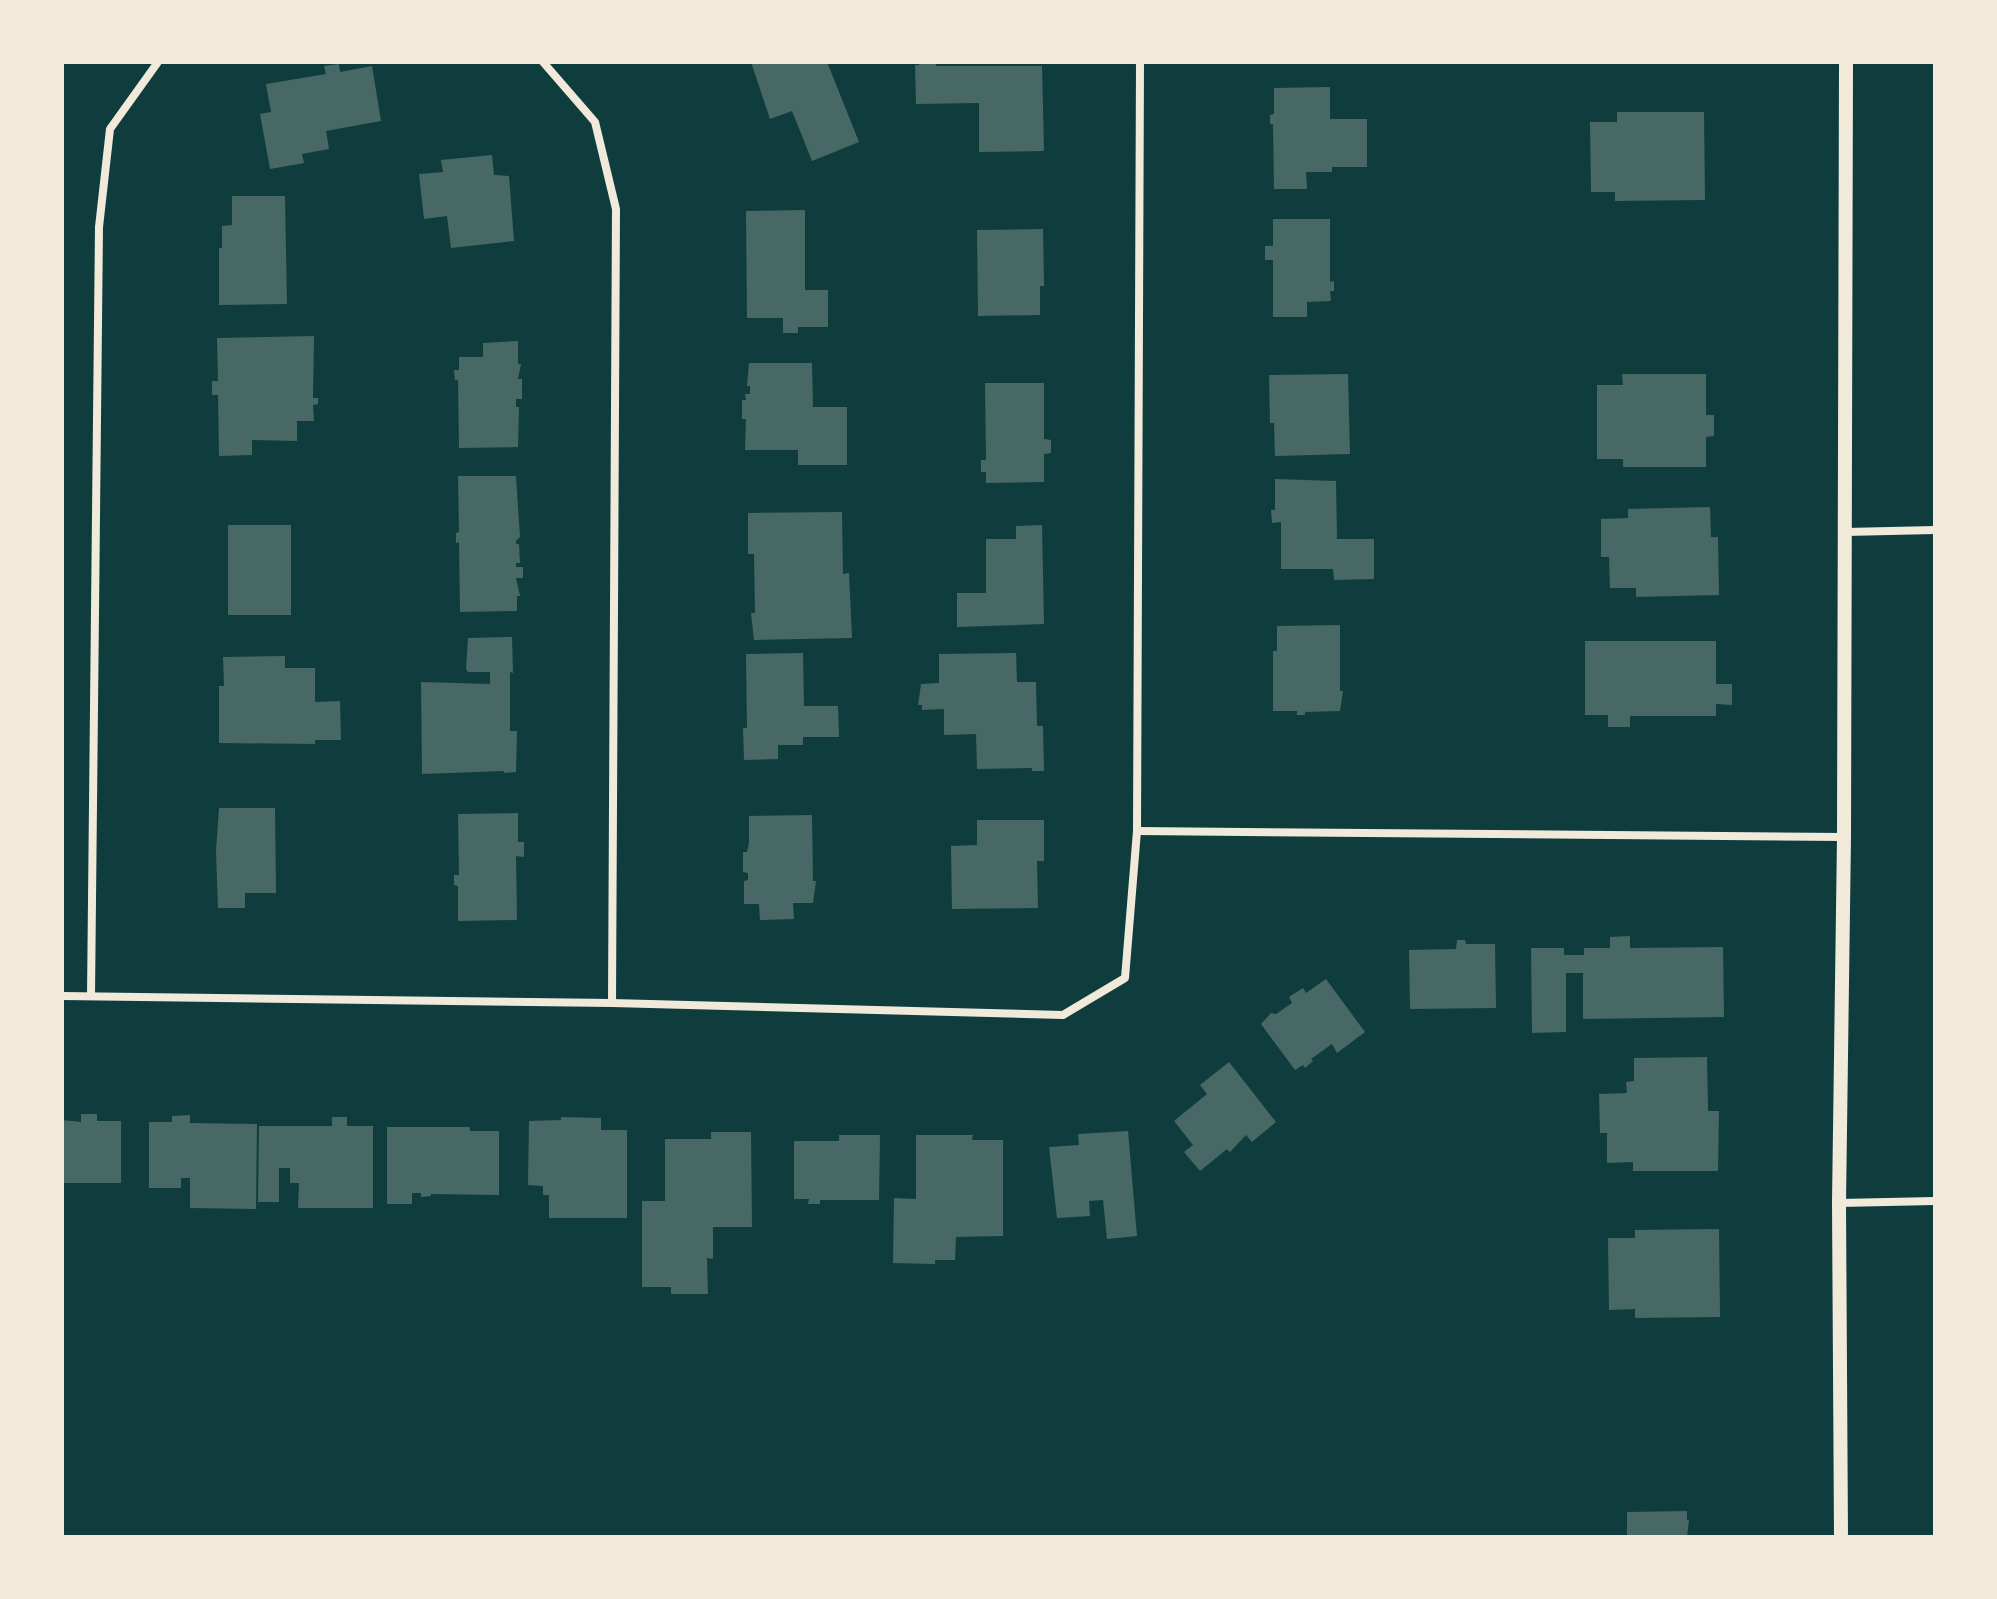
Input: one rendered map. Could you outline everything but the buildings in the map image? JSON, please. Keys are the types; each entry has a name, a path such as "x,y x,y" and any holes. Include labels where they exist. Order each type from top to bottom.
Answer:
{"street":[{"path":"91,996 99,227 110,129 158,62"},
{"path":"543,62 595,122 616,209 612,1003"},
{"path":"62,996 612,1003 1063,1015 1125,978 1137,831 1140,62"},
{"path":"1841,1537 1839,1203 1844,837 1846,62"},
{"path":"1845,532 1935,530"},
{"path":"1137,831 1844,837"},
{"path":"1839,1203 1935,1201"}]}
